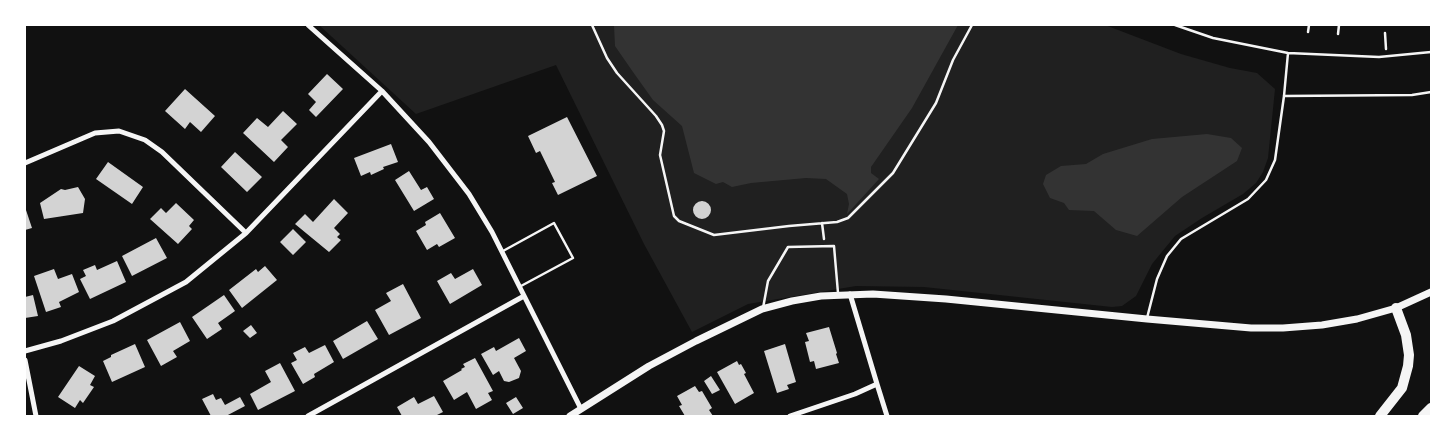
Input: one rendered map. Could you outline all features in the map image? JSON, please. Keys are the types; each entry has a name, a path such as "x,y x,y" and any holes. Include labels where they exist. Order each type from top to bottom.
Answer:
{"highway":[{"path":"1380,416 1402,388 1408,366 1409,355 1406,335 1396,308"},
{"path":"1423,416 1431,408"}],"street":[{"path":"308,25 382,91 429,142 469,194 502,252 581,409"},
{"path":"25,351 112,321 186,282 246,233 382,91"},
{"path":"25,163 95,133 119,131 144,140 162,152 246,233"},
{"path":"570,416 649,366 696,341 762,309 792,301 850,294 946,299 1251,328 1283,328 1322,325 1357,319 1396,308 1431,292"},
{"path":"850,294 887,416"},
{"path":"308,416 524,296"},
{"path":"25,360 36,416"},
{"path":"790,416 855,394 877,384"}],"lane":[{"path":"1175,25 1213,38 1288,53 1387,56 1431,52"},
{"path":"1147,319 1158,279 1167,256 1181,239 1248,199 1266,180 1275,160 1288,53"},
{"path":"1284,96 1412,95 1431,92"},
{"path":"502,252 554,223 573,258 519,286"},
{"path":"762,309 768,281 788,247 834,246 838,295"}],"path":[{"path":"592,25 607,58 617,73 662,125 664,131 660,155 674,216 679,221 714,235 822,224 848,218 893,173 936,103 953,60 972,25"},
{"path":"1308,25 1308,32"},
{"path":"1338,34 1339,25"},
{"path":"1385,33 1387,56"},
{"path":"822,224 825,246"}],"shaded area":[{"path":"319,25 1105,25 1181,54 1230,68 1257,73 1275,89 1268,158 1263,172 1256,183 1243,194 1175,236 1152,264 1136,296 1122,306 1112,307 924,287 856,286 748,304 692,332 644,244 556,65 416,114"},
{"path":"614,25 958,25 912,108 871,167 871,173 879,179 847,214 849,204 847,194 826,179 806,178 751,183 732,187 723,182 716,184 694,173 682,126 653,100 615,46"},
{"path":"1207,134 1231,138 1242,148 1237,161 1182,197 1137,236 1116,230 1094,211 1069,210 1064,203 1050,198 1043,184 1046,175 1061,166 1086,164 1103,154 1152,139"}],"building":[{"path":"327,74 343,89 316,117 309,110 316,102 308,94"},
{"path":"185,89 215,116 201,132 190,122 185,129 165,111"},
{"path":"283,111 297,124 281,140 288,147 274,162 243,133 257,118 268,127"},
{"path":"567,117 597,176 558,195 552,183 555,182 540,151 536,153 528,136"},
{"path":"391,144 398,162 383,167 384,169 371,175 370,172 361,176 354,158"},
{"path":"235,152 262,177 247,192 221,167"},
{"path":"108,162 143,187 132,204 96,179"},
{"path":"409,171 421,190 427,187 434,199 414,211 395,180"},
{"path":"78,187 85,199 83,213 44,219 40,203 61,189"},
{"path":"334,199 348,213 334,228 340,234 337,237 341,240 329,252 295,224 305,214 313,222"},
{"path":"698,201 706,201 711,206 709,217 698,219 693,214 693,206"},
{"path":"176,203 194,220 189,226 192,229 178,244 150,219 161,208 166,213"},
{"path":"25,207 32,228 25,230"},
{"path":"440,213 455,238 439,247 437,244 427,250 416,231 426,225 425,222"},
{"path":"293,229 306,242 293,255 280,242"},
{"path":"156,238 167,258 132,276 122,256"},
{"path":"117,261 126,282 90,299 80,279 86,276 83,270 95,265 97,270"},
{"path":"265,266 277,280 242,308 229,290 256,269 258,272"},
{"path":"54,269 58,279 72,274 79,292 59,302 61,307 46,312 34,276"},
{"path":"473,269 482,285 450,304 437,281 451,273 455,279"},
{"path":"403,284 421,318 389,335 375,310 391,301 386,293"},
{"path":"33,295 38,316 25,318 25,297"},
{"path":"224,295 235,311 218,323 222,329 207,339 192,317"},
{"path":"367,321 378,339 343,359 333,341"},
{"path":"180,322 190,341 173,351 177,357 161,366 147,340"},
{"path":"251,325 257,333 250,338 243,331"},
{"path":"829,327 839,363 816,369 814,361 810,362 805,342 809,341 806,333"},
{"path":"519,338 526,351 514,358 521,371 519,378 509,382 504,381 499,371 493,375 481,354 494,347 496,351"},
{"path":"135,344 145,367 112,382 103,361 111,357 111,355"},
{"path":"785,344 796,382 787,385 789,389 777,393 764,351"},
{"path":"325,345 334,362 314,374 315,377 303,384 291,363 297,360 293,353 305,347 309,353"},
{"path":"475,358 493,391 488,393 492,400 476,409 467,392 454,400 443,381 462,370 465,367 463,364"},
{"path":"737,361 746,373 744,374 754,393 735,404 717,372"},
{"path":"280,363 295,391 258,410 250,394 271,382 265,371"},
{"path":"79,366 95,376 90,385 94,387 83,403 80,400 75,408 58,397"},
{"path":"711,376 720,390 712,394 704,381"},
{"path":"695,386 699,392 702,391 712,408 709,410 713,416 685,416 679,406 682,405 677,396"},
{"path":"213,394 216,400 221,398 225,405 240,397 245,406 226,416 211,416 202,399"},
{"path":"434,396 443,412 435,416 402,416 397,407 414,397 418,404"},
{"path":"516,397 523,408 513,414 506,403"}]}
